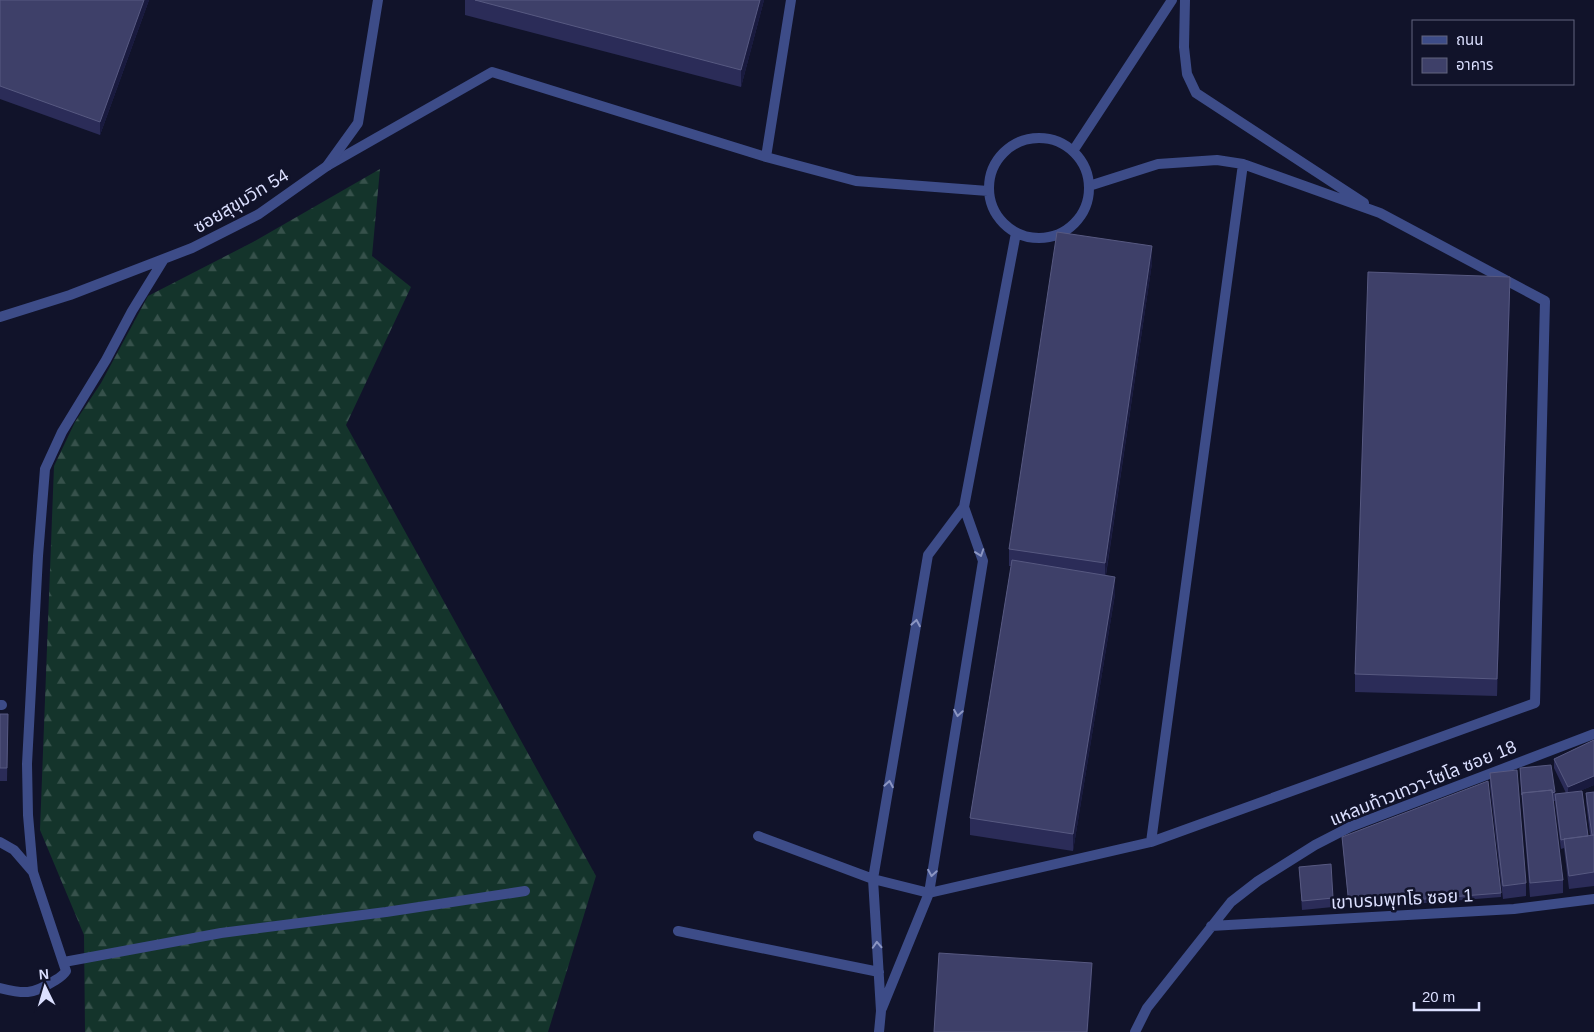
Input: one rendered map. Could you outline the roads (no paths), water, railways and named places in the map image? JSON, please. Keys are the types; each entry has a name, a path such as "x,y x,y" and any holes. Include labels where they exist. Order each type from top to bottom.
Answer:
{"street":[{"name":"ซอยสุขุมวิท 54","path":"0,317 70,295 192,248 259,214 327,166 358,123 378,0"},
{"path":"766,157 791,0"},
{"path":"1073,151 1172,0"},
{"path":"758,836 873,879 929,893 1151,842 1535,704 1545,301 1380,213 1196,93 1187,74 1184,47 1185,0"},
{"path":"327,166 492,72 766,157 856,181 988,191"},
{"path":"1036,138 1062,143 1073,151 1087,172 1089,186 1088,199 1084,211 1076,222 1067,231 1041,239 1028,238 1004,226 990,204 988,191 989,178 993,166 1001,155 1011,146 1023,140 1036,138"},
{"path":"1089,186 1158,164 1217,160 1243,164 1380,213"},
{"path":"1151,842 1243,164"},
{"path":"879,1032 881,1011 873,879 928,555 964,507 1016,233"},
{"path":"0,988 22,993 40,990 64,975 66,971 33,872 28,815 28,764 38,556 45,469 62,432 164,259"},
{"path":"881,1011 929,893 983,561 964,507"},
{"name":"แหลมท้าวเทวา-ไซโล ซอย 18","path":"1135,1032 1147,1008 1211,926 1231,902 1258,880 1315,845 1350,827 1594,734"},
{"path":"0,842 14,850 33,872"},
{"path":"64,962 221,933 386,912 525,891"},
{"name":"เขาบรมพุทโธ ซอย 1","path":"1211,926 1514,909 1594,899"},
{"path":"678,931 878,972"}]}
